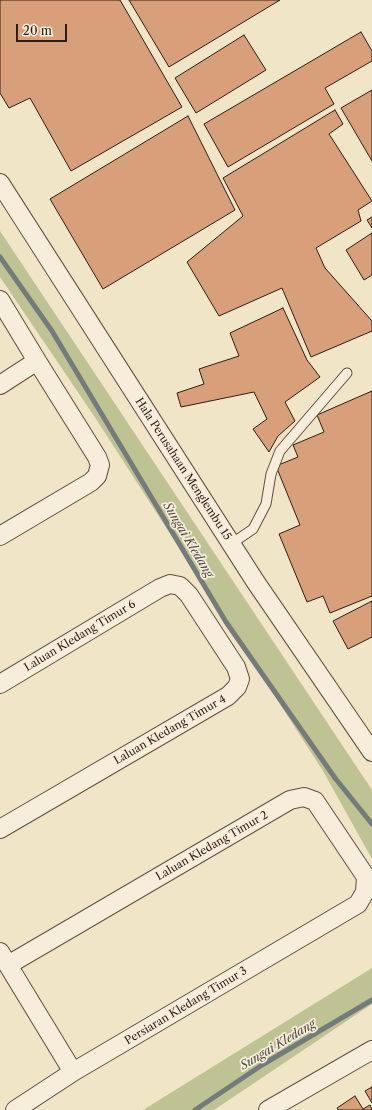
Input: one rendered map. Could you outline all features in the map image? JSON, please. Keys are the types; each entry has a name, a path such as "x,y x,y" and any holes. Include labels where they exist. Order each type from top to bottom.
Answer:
{"street":[{"name":"Hala Perusahaan Menglembu 15","path":"0,183 231,544 372,752"},
{"path":"0,300 97,457 100,465 97,476 91,482 0,536"},
{"path":"0,385 38,361"},
{"name":"Laluan Kledang Timur 4","path":"0,829 228,696 237,687 240,679 236,667 189,595 180,586 170,584 160,588"},
{"name":"Laluan Kledang Timur 6","path":"0,684 160,588"},
{"name":"Laluan Kledang Timur 2","path":"4,958 290,800 304,797 315,801 366,877 365,892 358,904"},
{"name":"Persiaran Kledang Timur 3","path":"15,1110 73,1072 358,904"},
{"path":"4,958 73,1072"},
{"path":"268,1110 372,1050"}],"lane":[{"path":"231,544 253,529 266,504 271,474 280,451 347,373"}],"green space":[{"path":"0,231 372,790 372,859 323,771 94,416 0,277"},
{"path":"372,968 372,1004 214,1110 143,1110"}],"building":[{"path":"0,0 120,0 182,107 71,171 30,98 9,108 0,93"},
{"path":"129,0 280,0 169,67"},
{"path":"361,32 372,51 372,61 325,88 334,104 228,167 204,124"},
{"path":"244,35 266,70 196,113 175,78"},
{"path":"372,90 372,161 341,108"},
{"path":"335,110 343,124 329,134 372,201 358,210 361,221 316,248 325,268 372,321 372,331 311,357 282,288 219,316 187,262 243,216 223,178"},
{"path":"188,116 235,210 103,289 50,199"},
{"path":"372,217 372,228 367,220"},
{"path":"372,233 372,275 364,280 346,250"},
{"path":"283,308 307,360 320,377 285,402 295,421 278,436 269,452 253,429 267,419 254,392 181,407 177,393 204,384 199,369 239,356 230,333"},
{"path":"372,391 372,596 330,613 323,596 307,602 279,534 300,525 276,466 298,457 293,445 324,432 317,415"},
{"path":"372,601 372,637 348,649 333,621"},
{"path":"372,1087 372,1103 365,1091"},
{"path":"355,1096 363,1109 370,1105 372,1110 338,1110 337,1108"}],"waterway":[{"name":"Sungai Kledang","path":"0,257 52,331 226,622 335,778 372,824"},
{"name":"Sungai Kledang","path":"195,1110 262,1065 372,1000"}]}
